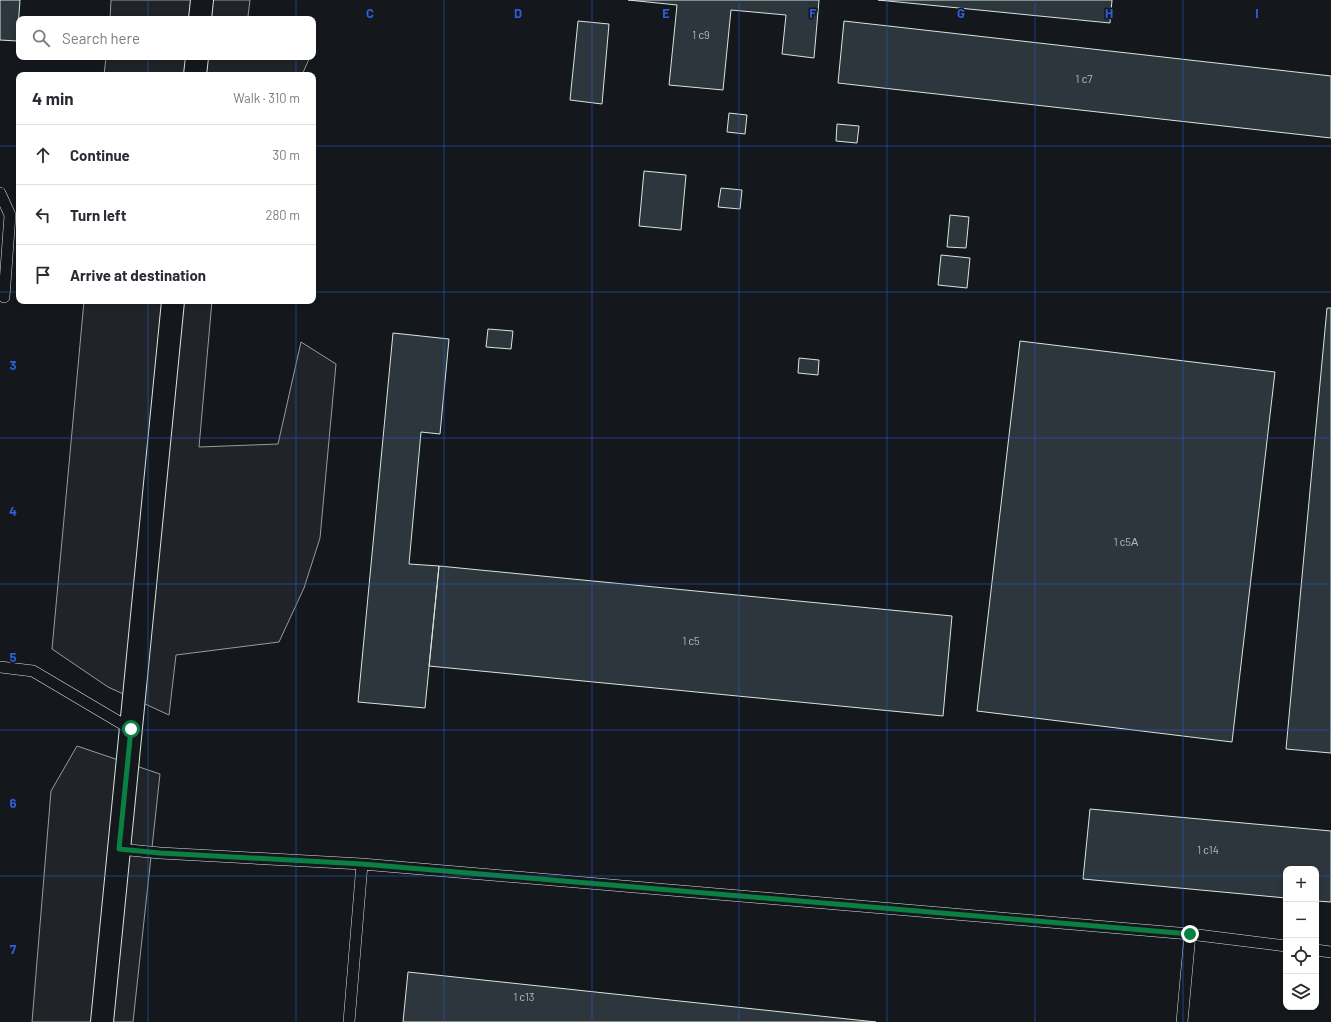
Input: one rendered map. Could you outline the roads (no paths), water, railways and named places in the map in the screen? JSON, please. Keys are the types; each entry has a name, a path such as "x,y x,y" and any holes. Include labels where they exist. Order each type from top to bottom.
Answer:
{"street":[{"path":"200,16 202,0"},
{"path":"195,72 197,60"},
{"path":"102,1022 173,304"}],"lane":[{"path":"0,193 10,215 4,297"},
{"path":"0,667 34,671 131,729"},
{"path":"119,849 167,854 362,864 1190,934 1283,946"},
{"path":"349,1022 362,864"},
{"path":"1182,1022 1190,934"},
{"path":"1319,950 1331,952"}]}
